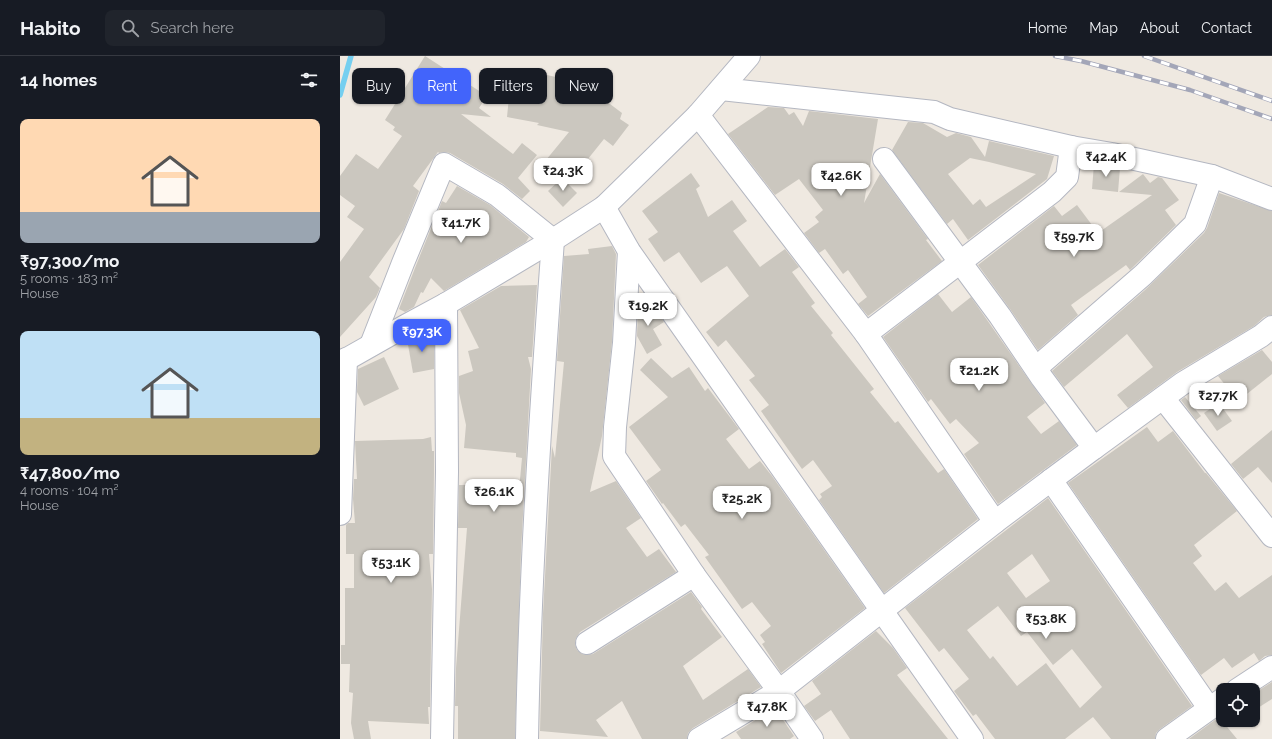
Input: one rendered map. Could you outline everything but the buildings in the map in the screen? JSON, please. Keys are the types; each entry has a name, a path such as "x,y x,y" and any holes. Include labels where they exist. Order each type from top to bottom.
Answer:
{"street":[{"path":"340,514 343,361 446,304 553,240 604,207 698,114 749,56"},
{"path":"721,88 934,112 950,119 1071,147 1112,154 1212,176 1272,199"},
{"path":"698,114 866,334 996,522"},
{"path":"866,334 961,263 1052,192 1067,177 1071,147"},
{"path":"884,159 1000,316 1094,448"},
{"path":"371,345 444,164 497,196 553,240"},
{"path":"1036,368 1143,275 1195,224 1212,176"},
{"path":"604,207 629,251 972,739"},
{"path":"527,739 528,654 539,444 553,240"},
{"path":"629,251 624,343 615,428 614,456 694,575 779,691 812,739"},
{"path":"442,739 446,472 446,304"},
{"path":"699,739 779,691 1050,480 1183,383 1268,337"},
{"path":"1163,398 1272,536"},
{"path":"1050,480 1216,704 1167,739"},
{"path":"587,642 694,575"},
{"path":"1248,683 1272,667"}],"waterway":[{"path":"340,95 351,56"}],"railway":[{"path":"1055,56 1081,61 1190,90 1272,119"},
{"path":"1144,56 1272,101"}]}
